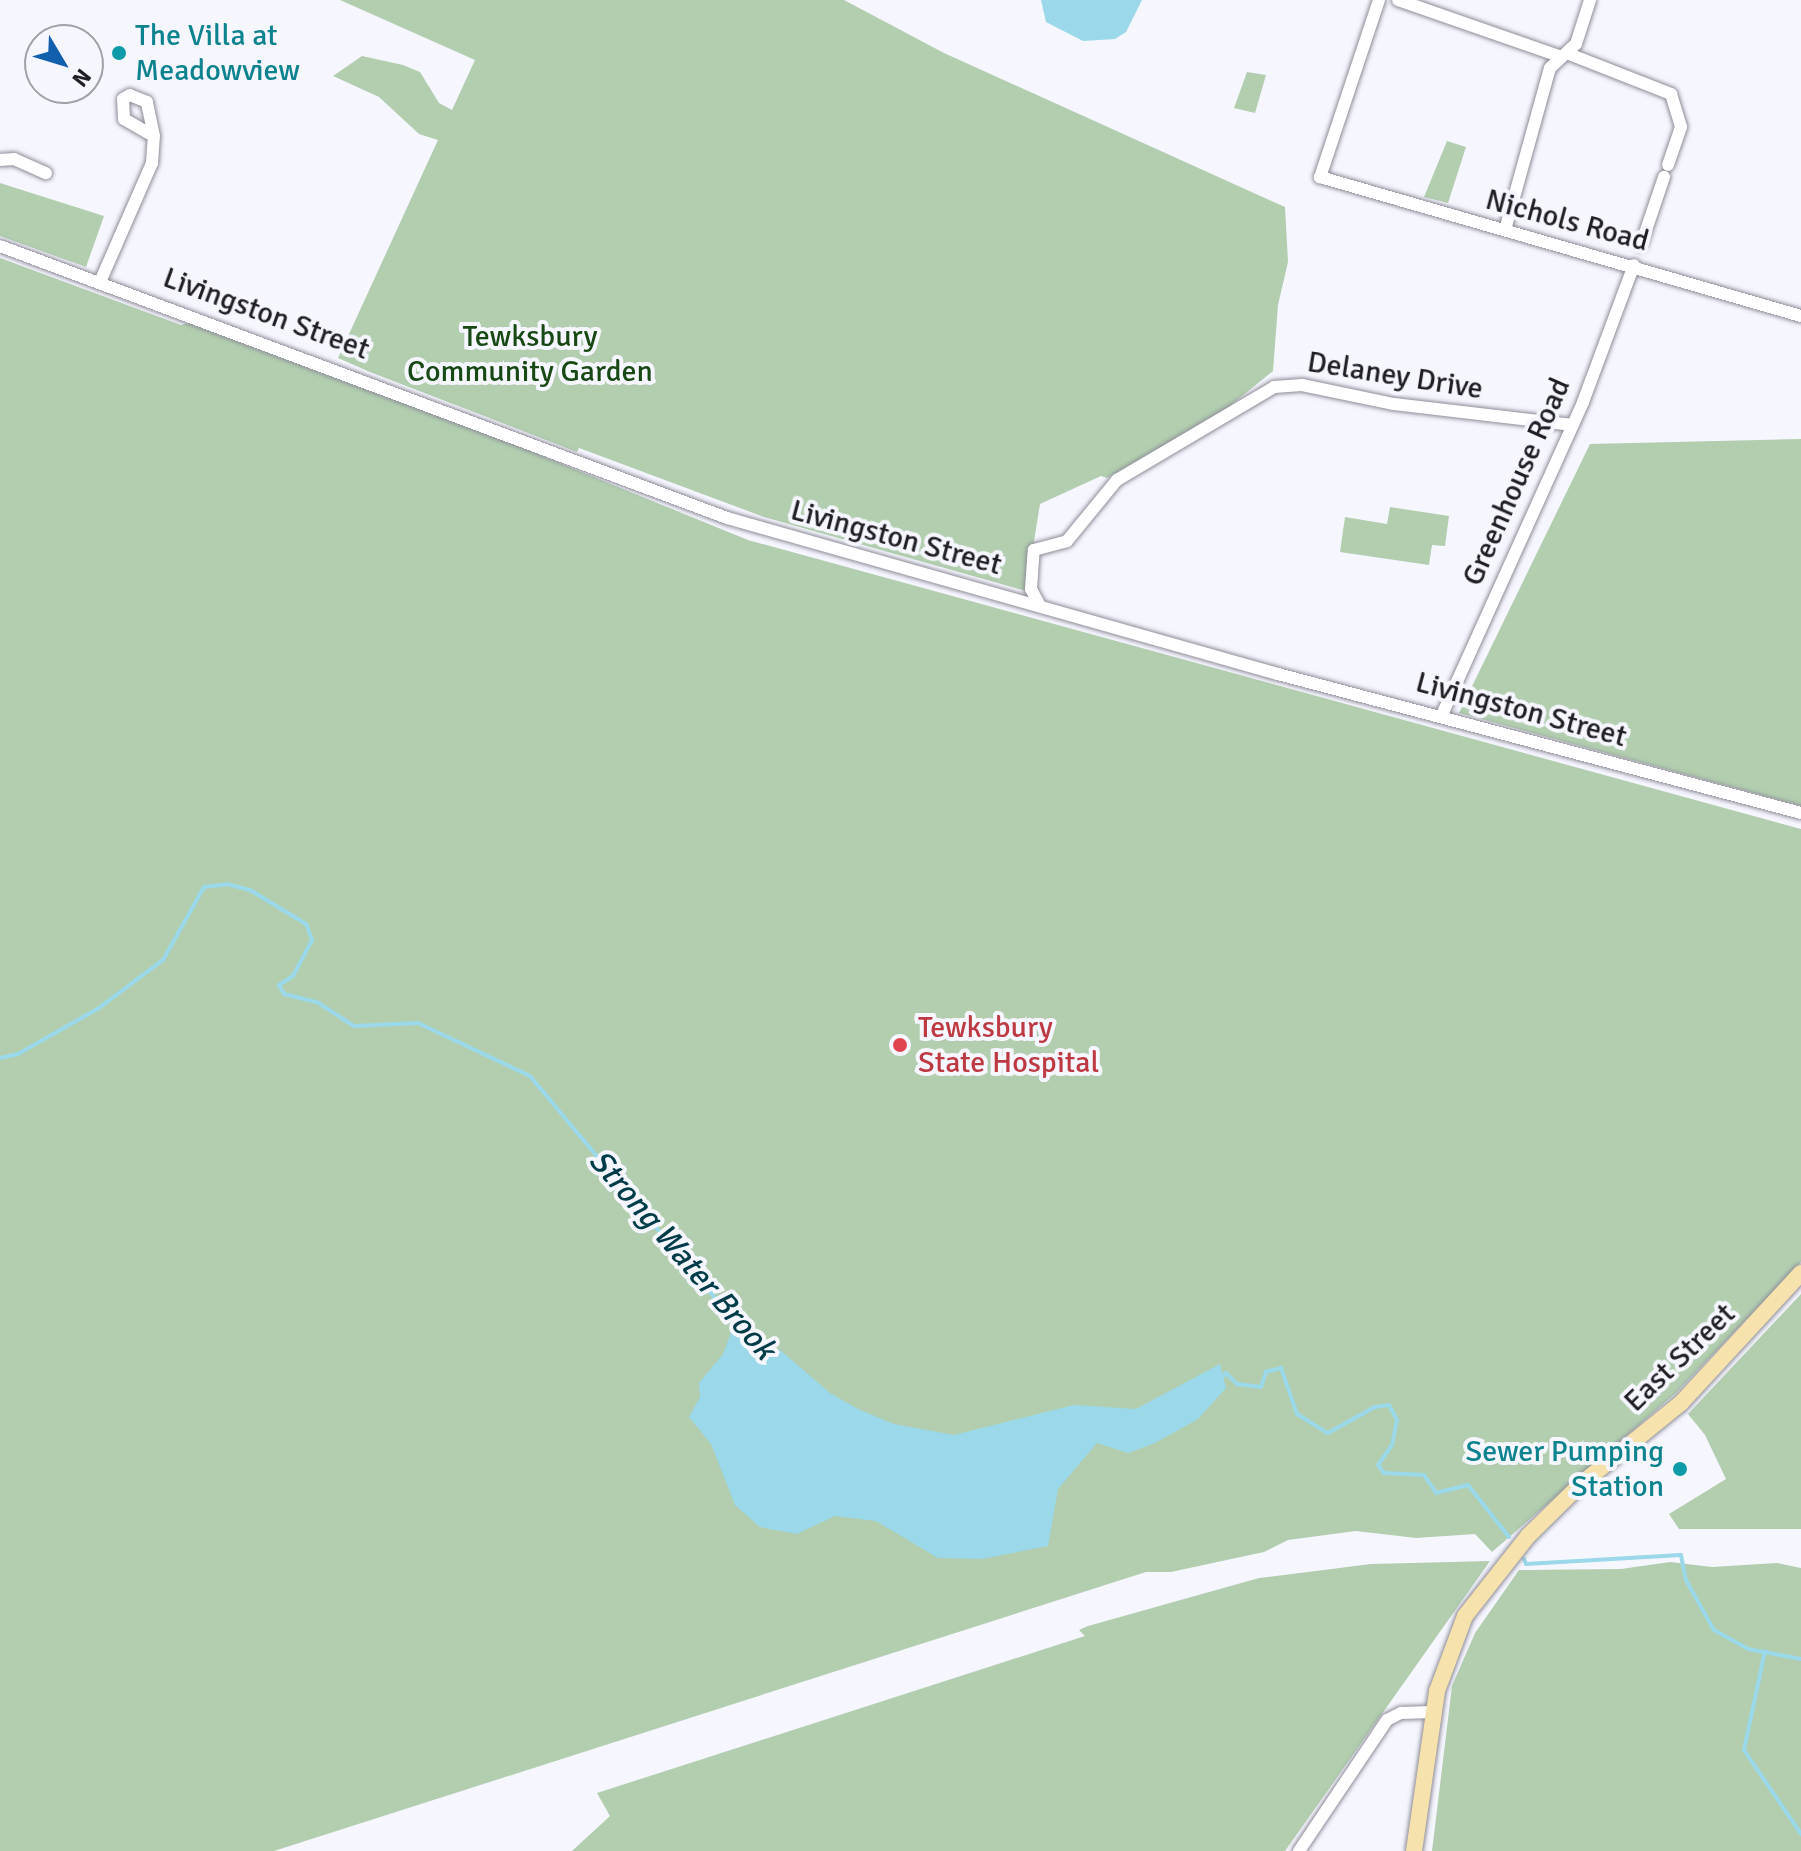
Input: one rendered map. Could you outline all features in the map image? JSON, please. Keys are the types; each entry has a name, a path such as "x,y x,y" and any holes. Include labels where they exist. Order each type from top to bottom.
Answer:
{"main road":[{"name":"East Street","path":"1414,1851 1432,1712 1456,1629 1511,1554 1581,1484 1681,1403 1801,1273"}],"street":[{"name":"Nichols Road","path":"1379,0 1320,177 1634,265 1801,316"},
{"path":"1398,0 1671,94 1681,127 1641,245"},
{"path":"1505,230 1535,111 1590,0"},
{"path":"100,282 149,178 154,136"},
{"path":"0,160 8,157 46,173"},
{"name":"Livingston Street","path":"0,246 721,516 1441,717 1801,813"},
{"name":"Greenhouse Road","path":"1441,717 1573,425 1634,265"},
{"name":"Delaney Drive","path":"1039,604 1031,589 1034,550 1067,541 1117,480 1274,387 1302,385 1394,404 1573,425"},
{"path":"1299,1851 1387,1720 1401,1713 1432,1712"}],"green space":[{"name":"Tewksbury Community Garden","path":"340,0 844,0 944,53 1285,207 1288,262 1278,305 1273,371 1225,410 1107,478 1101,476 1040,504 1026,591 764,517 579,448 577,452 370,372 338,358 438,140 419,134 379,97 333,76 362,56 403,65 420,72 439,103 452,110 475,60"},
{"path":"1247,72 1266,75 1255,113 1234,108"},
{"path":"1447,141 1466,147 1448,203 1424,197"},
{"path":"0,183 104,216 86,267 0,236"},
{"name":"Tewksbury State Hospital","path":"0,258 181,325 192,322 476,429 748,540 1801,829 1801,1262 1676,1393 1492,1552 1475,1534 1416,1538 1356,1531 1288,1540 1264,1552 1171,1572 1146,1572 274,1851 0,1851"},
{"path":"1801,439 1801,806 1459,713 1590,444"},
{"path":"1390,507 1449,516 1445,546 1432,545 1429,565 1340,552 1345,517 1387,524"},
{"path":"1801,1294 1801,1529 1679,1529 1669,1514 1726,1479 1705,1435 1688,1414"},
{"path":"1490,1561 1285,1851 572,1851 610,1816 597,1793 1085,1636 1079,1630 1088,1626 1259,1578 1371,1564"},
{"path":"1670,1562 1712,1567 1777,1563 1801,1568 1801,1851 1432,1851 1452,1686 1475,1633 1519,1570 1621,1569"}],"water":[{"path":"1041,0 1142,0 1126,32 1115,39 1083,41 1046,22"},
{"path":"731,1333 780,1350 830,1393 858,1409 894,1424 954,1435 1074,1405 1136,1409 1220,1364 1226,1388 1198,1419 1155,1443 1128,1453 1097,1443 1058,1489 1048,1546 982,1559 938,1558 876,1521 835,1516 797,1534 760,1527 735,1505 711,1444 689,1417 700,1397 699,1383 723,1354"}],"waterway":[{"name":"Strong Water Brook","path":"0,1058 18,1054 99,1008 163,960 204,887 227,884 250,890 306,924 312,940 293,976 279,985 284,994 317,1002 354,1026 418,1023 530,1076 750,1340"},
{"name":"Strong Water Brook","path":"1221,1378 1226,1373 1237,1384 1261,1387 1266,1372 1281,1368 1297,1414 1328,1433 1375,1407 1389,1405 1397,1420 1392,1445 1378,1465 1384,1473 1424,1475 1436,1493 1468,1485 1509,1537"},
{"name":"Strong Water Brook","path":"1524,1559 1526,1564 1681,1555 1686,1580 1714,1630 1748,1649 1801,1659"},
{"path":"1765,1651 1744,1750 1801,1834"}],"place":[{"name":"The Villa at Meadowview","path":"119,53"},
{"name":"Tewksbury State Hospital","path":"900,1045"},
{"name":"Sewer Pumping Station","path":"1680,1469"}]}
